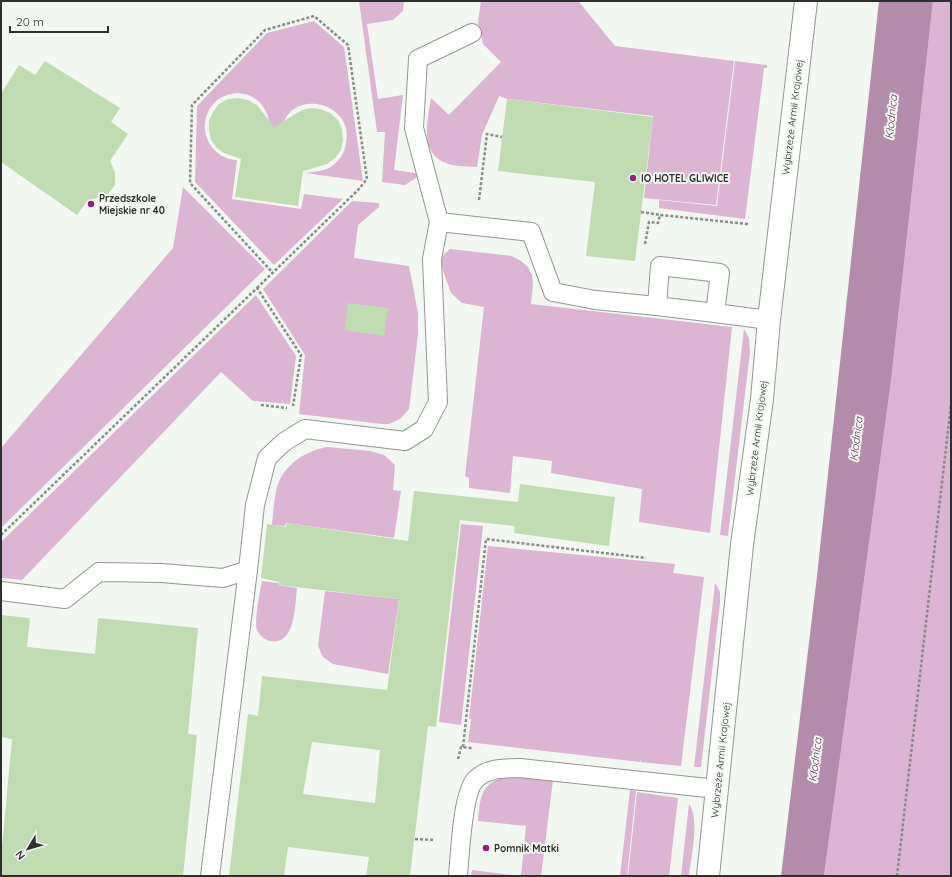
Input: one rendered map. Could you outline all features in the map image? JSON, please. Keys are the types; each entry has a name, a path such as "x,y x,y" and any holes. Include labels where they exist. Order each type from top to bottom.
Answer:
{"street":[{"name":"Wybrzeże Armii Krajowej","path":"708,876 742,545 762,399 769,320 806,1"}],"lane":[{"path":"210,876 255,506 267,458 284,442 305,428 405,441 424,429 438,402 432,258 439,222 414,128 418,59 472,33"},
{"path":"439,222 531,232 553,292 595,300 769,320"},
{"path":"657,306 660,266 712,272 720,273 716,313"},
{"path":"1,591 65,599 99,572 162,573 222,578 248,570"},
{"path":"458,876 463,820 468,794 474,780 484,773 499,768 520,768 717,790"}],"path":[{"path":"1,535 273,273 367,179 348,45 314,16 265,30 192,105 190,183 273,273"},
{"path":"476,226 487,134 502,137"},
{"path":"641,212 660,215"},
{"path":"257,288 301,355 293,409"},
{"path":"897,876 951,404"},
{"path":"463,747 486,539 646,558"},
{"path":"415,838 435,840"}],"shaded area":[{"path":"359,1 404,1 403,11 393,20 367,24 378,99 403,95 394,170 422,174 405,185 382,182 385,132 377,132"},
{"path":"481,1 579,2 615,46 734,61 716,205 644,198 653,116 507,99 499,96 482,135 477,167 451,165 435,157 428,142 427,133 431,98 449,115 501,62 483,44 478,21"},
{"path":"933,1 951,1 951,876 824,876 891,381"},
{"path":"314,21 344,47 363,181 305,173 329,168 340,159 344,150 347,133 343,120 331,109 323,105 306,104 298,106 289,113 280,130 270,132 270,123 264,108 259,102 245,94 236,93 220,98 209,109 206,116 205,131 207,139 213,149 226,158 237,160 232,199 301,209 304,194 343,199 274,265 195,182 197,106 267,33"},
{"path":"735,61 767,65 767,68 764,68 745,219 659,208 659,200 717,206"},
{"path":"183,187 265,269 1,528 1,448 173,248"},
{"path":"352,201 379,203 379,207 358,225 354,258 409,266 418,313 418,334 409,409 400,419 389,424 299,414 305,355 263,289"},
{"path":"450,249 512,256 521,261 528,267 532,275 533,285 531,304 732,327 710,533 639,522 642,489 551,473 552,461 513,456 510,493 469,488 469,478 465,476 484,307 462,303 451,293 440,262 444,254"},
{"path":"256,295 296,356 290,404 253,401 221,372 22,580 1,578 1,542"},
{"path":"744,329 749,338 750,352 728,536 720,535"},
{"path":"327,447 370,451 384,455 395,465 393,490 401,491 394,538 286,523 285,526 272,525 276,491 283,475 288,468 302,456"},
{"path":"461,524 483,526 461,725 439,722"},
{"path":"488,546 675,564 673,573 704,577 681,766 640,762 468,742 471,719 469,719"},
{"path":"262,581 297,588 294,613 289,631 285,637 279,641 266,640 257,630 257,613"},
{"path":"715,583 720,592 720,603 701,767 694,767"},
{"path":"325,591 399,599 388,674 333,664 323,657 318,646"},
{"path":"508,776 553,780 541,876 521,876 526,826 478,821 481,798 487,787 492,782"},
{"path":"630,790 636,791 627,876 620,876"},
{"path":"637,792 678,798 669,876 628,876"},
{"path":"689,804 694,819 693,849 689,876 681,876"},
{"path":"472,870 521,876 471,876"}],"water":[{"name":"Kłodnica","path":"879,1 933,1 891,381 824,876 781,876 817,576"}],"building":[{"path":"45,61 120,108 111,122 128,134 110,161 115,172 115,185 108,194 87,201 77,215 1,162 1,94 19,65 35,75"},
{"path":"238,98 248,100 257,105 274,127 302,110 311,108 320,109 330,113 338,120 342,129 343,140 341,150 335,158 327,164 303,171 298,206 235,197 241,159 224,153 217,148 211,140 209,121 219,104 228,99"},
{"path":"507,99 653,117 635,261 586,256 595,182 498,171"},
{"path":"348,303 388,308 384,336 345,330"},
{"path":"520,484 615,497 609,546 514,533 515,526 460,520 436,727 428,726 410,876 366,876 369,857 288,847 284,876 229,876 248,714 258,716 262,676 387,690 399,599 278,585 279,582 261,578 267,524 286,527 287,523 408,541 414,491 518,502","holes":["312,742 380,750 375,803 303,794"]},
{"path":"1,615 30,618 27,647 95,654 98,618 198,628 188,734 197,735 183,876 1,876 1,858 12,739 1,737"}],"place":[{"name":"IO HOTEL GLIWICE","path":"633,178"},
{"name":"Przedszkole Miejskie nr 40","path":"91,204"},
{"name":"Pomnik Matki","path":"486,848"}]}
